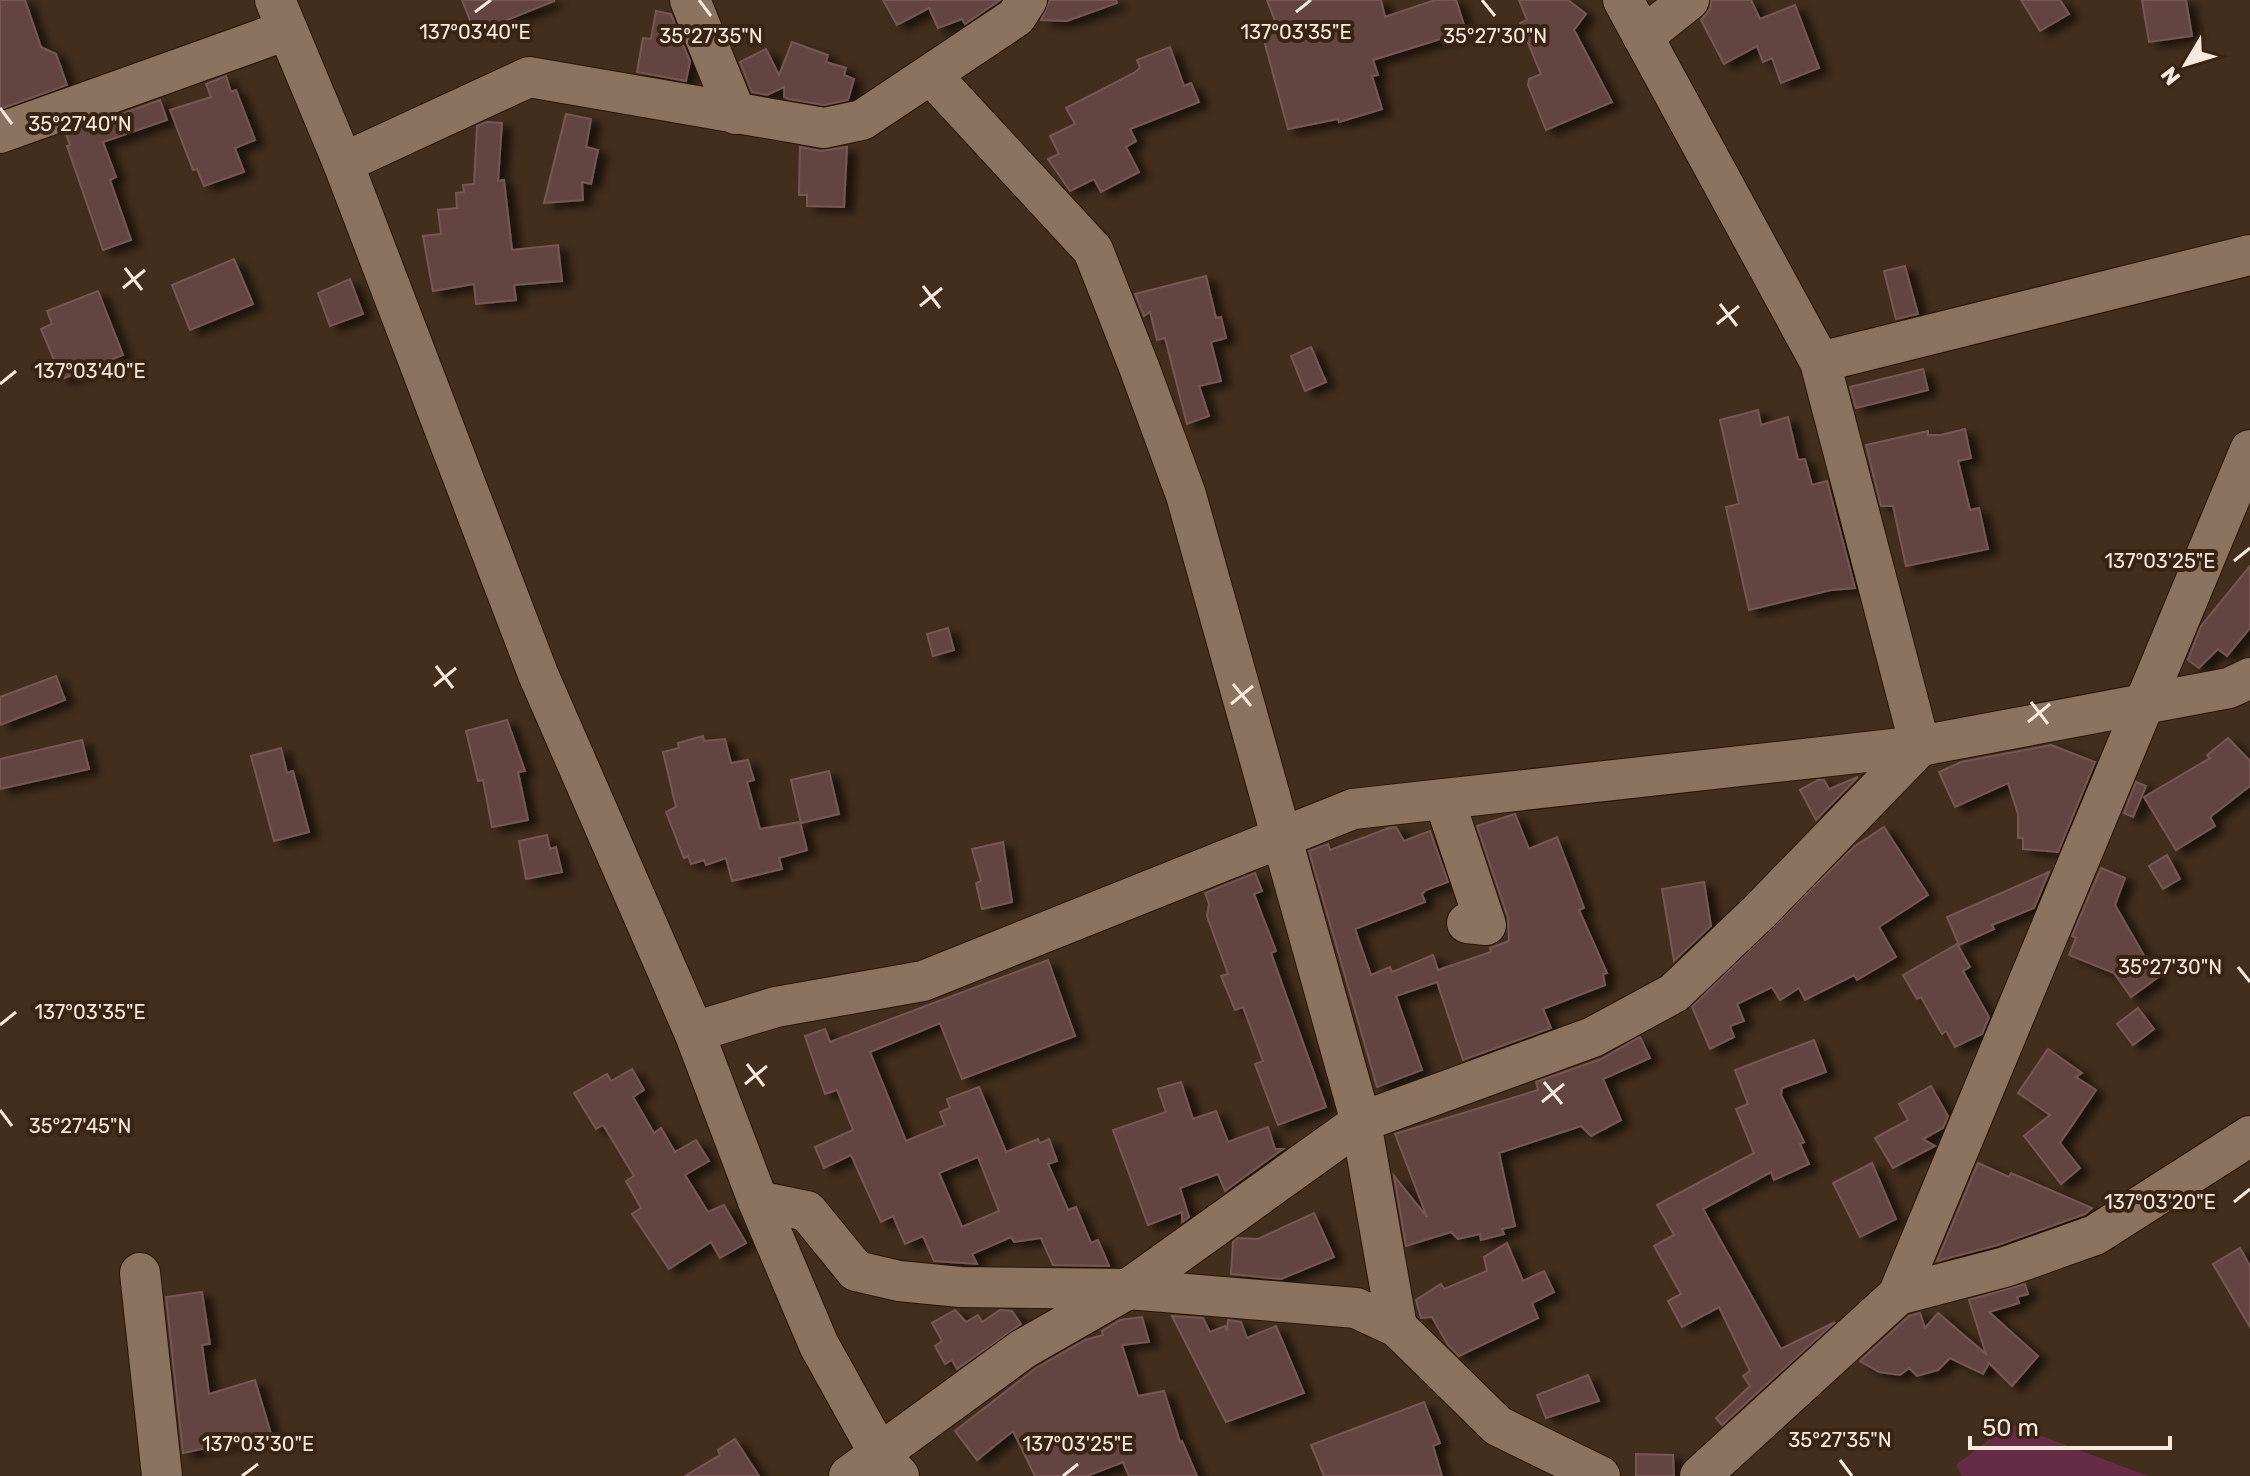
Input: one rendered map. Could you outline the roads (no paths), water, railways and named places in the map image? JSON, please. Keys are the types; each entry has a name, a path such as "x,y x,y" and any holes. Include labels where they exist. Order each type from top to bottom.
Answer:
{"street":[{"path":"690,0 736,114"},
{"path":"343,163 529,77 824,128 862,120 1016,17 1027,0"},
{"path":"1623,0 1820,362 1920,746"},
{"path":"1643,37 1689,0"},
{"path":"0,133 281,15 343,163 538,674 694,1032 758,1201 819,1345 876,1469 1023,1349 1128,1289 1361,1122 1593,1037 1674,993 1759,912 1920,746"},
{"path":"931,75 1093,250 1186,495 1361,1122 1397,1327"},
{"path":"1820,362 2250,255"},
{"path":"1700,1476 1898,1295 2250,450"},
{"path":"694,1032 776,1007 923,981 1353,809 1920,746 2229,688 2250,678"},
{"path":"1444,799 1486,925 1467,923"},
{"path":"1898,1295 2005,1267 2095,1235 2250,1136"},
{"path":"758,1201 807,1211 856,1271 899,1281 960,1287 1128,1289 1356,1308 1397,1327 1498,1426 1600,1476"},
{"path":"140,1273 162,1476"}]}
